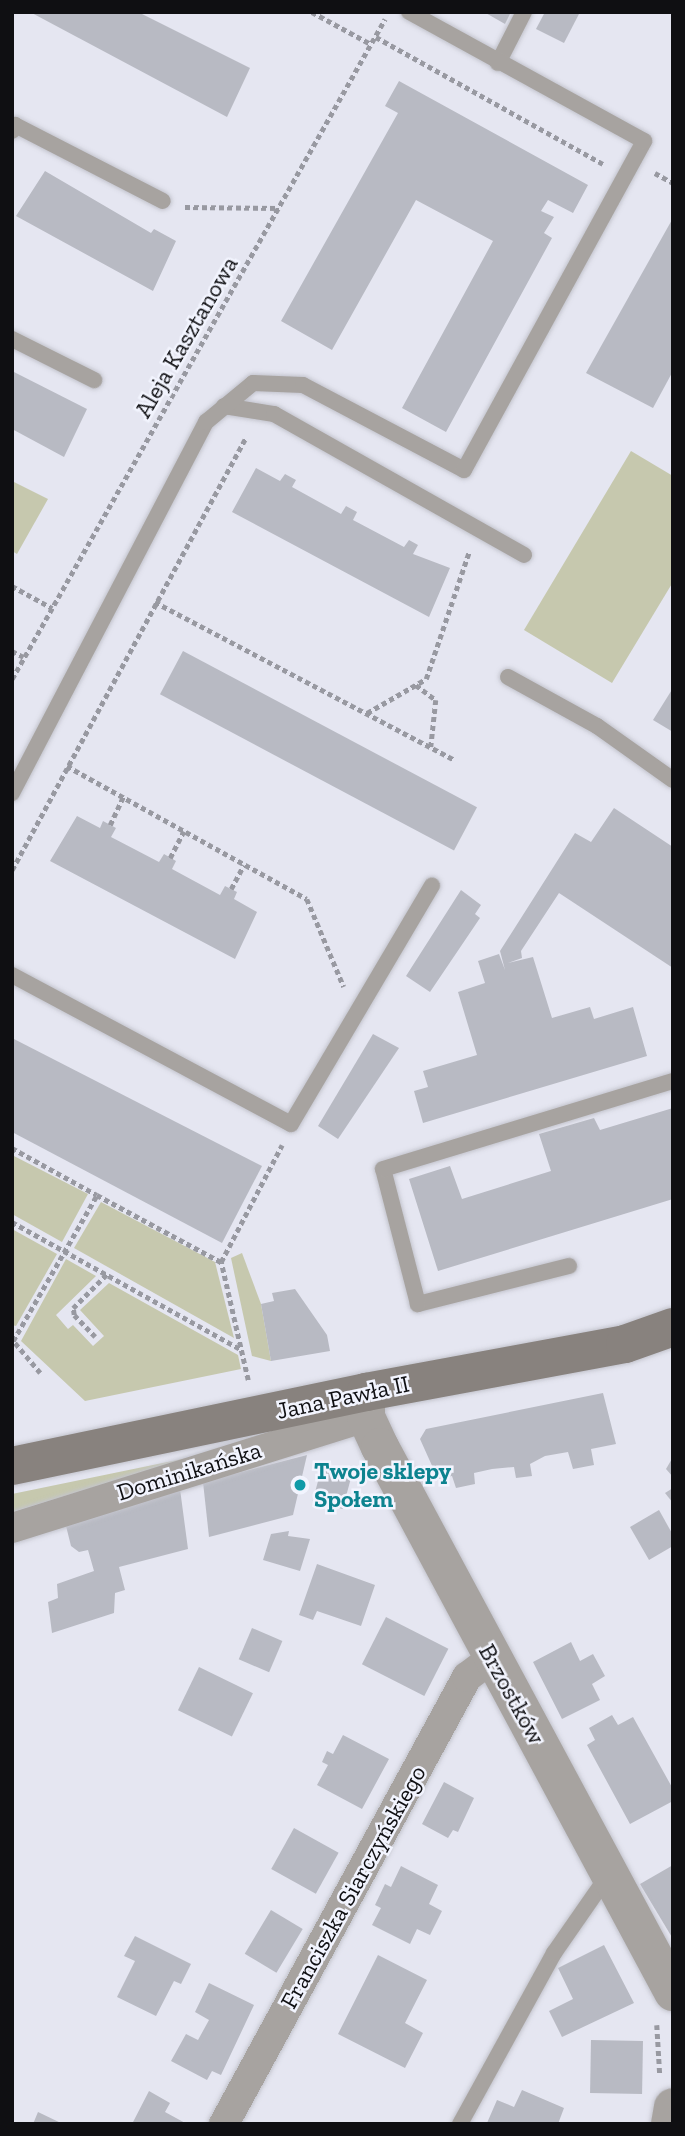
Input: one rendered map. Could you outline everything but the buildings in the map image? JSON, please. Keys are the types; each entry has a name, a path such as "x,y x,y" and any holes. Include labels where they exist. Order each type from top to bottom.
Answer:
{"main road":[{"name":"Jana Pawła II","path":"14,1459 366,1404 625,1344 673,1327"}],"street":[{"name":"Dominikańska","path":"12,1528 366,1404"},
{"name":"Brzostków","path":"366,1404 492,1658 673,1992"},
{"name":"Franciszka Siarczyńskiego","path":"223,2124 467,1677 492,1658"},
{"path":"670,2124 673,2107"}],"lane":[{"path":"12,793 206,422 253,383 303,385 464,470 644,141 409,12"},
{"path":"498,63 524,12"},
{"path":"12,131 15,125 163,201"},
{"path":"12,338 94,380"},
{"path":"224,406 274,414 524,555"},
{"path":"508,677 597,726 673,780"},
{"path":"12,975 291,1124 432,886"},
{"path":"569,1266 418,1304 383,1169 673,1081"},
{"path":"460,2124 554,1953 610,1872"}],"path":[{"path":"312,12 371,44"},
{"name":"Aleja Kasztanowa","path":"12,679 389,12"},
{"path":"376,37 625,176"},
{"path":"163,201 178,207 279,208"},
{"path":"12,870 242,438 255,435"},
{"path":"367,713 426,679 473,540"},
{"path":"12,586 52,608"},
{"path":"155,601 455,760"},
{"path":"12,651 24,657"},
{"path":"416,685 436,700 431,747"},
{"path":"67,766 307,899 355,1012"},
{"path":"110,825 123,797"},
{"path":"170,858 184,831"},
{"path":"231,889 244,864"},
{"path":"248,1381 221,1262 291,1124"},
{"path":"12,1148 221,1262"},
{"path":"40,1373 13,1340 97,1195"},
{"path":"12,1222 240,1349"},
{"path":"95,1337 73,1308 107,1274"}],"green space":[{"path":"631,451 673,476 673,582 612,683 524,630"},
{"path":"12,481 48,499 17,554 12,551"},
{"path":"12,1155 88,1194 62,1242 12,1214"},
{"path":"101,1202 215,1262 234,1338 74,1248"},
{"path":"12,1229 57,1254 16,1326 12,1325"},
{"path":"242,1253 261,1304 271,1361 252,1356 231,1258"},
{"path":"66,1259 96,1276 56,1315 68,1329 73,1325 93,1346 104,1336 80,1310 109,1283 238,1355 241,1369 85,1401 21,1341"},
{"path":"255,1444 107,1483 12,1512 12,1494"}],"place":[{"name":"Twoje sklepy Społem","path":"300,1485"}]}
